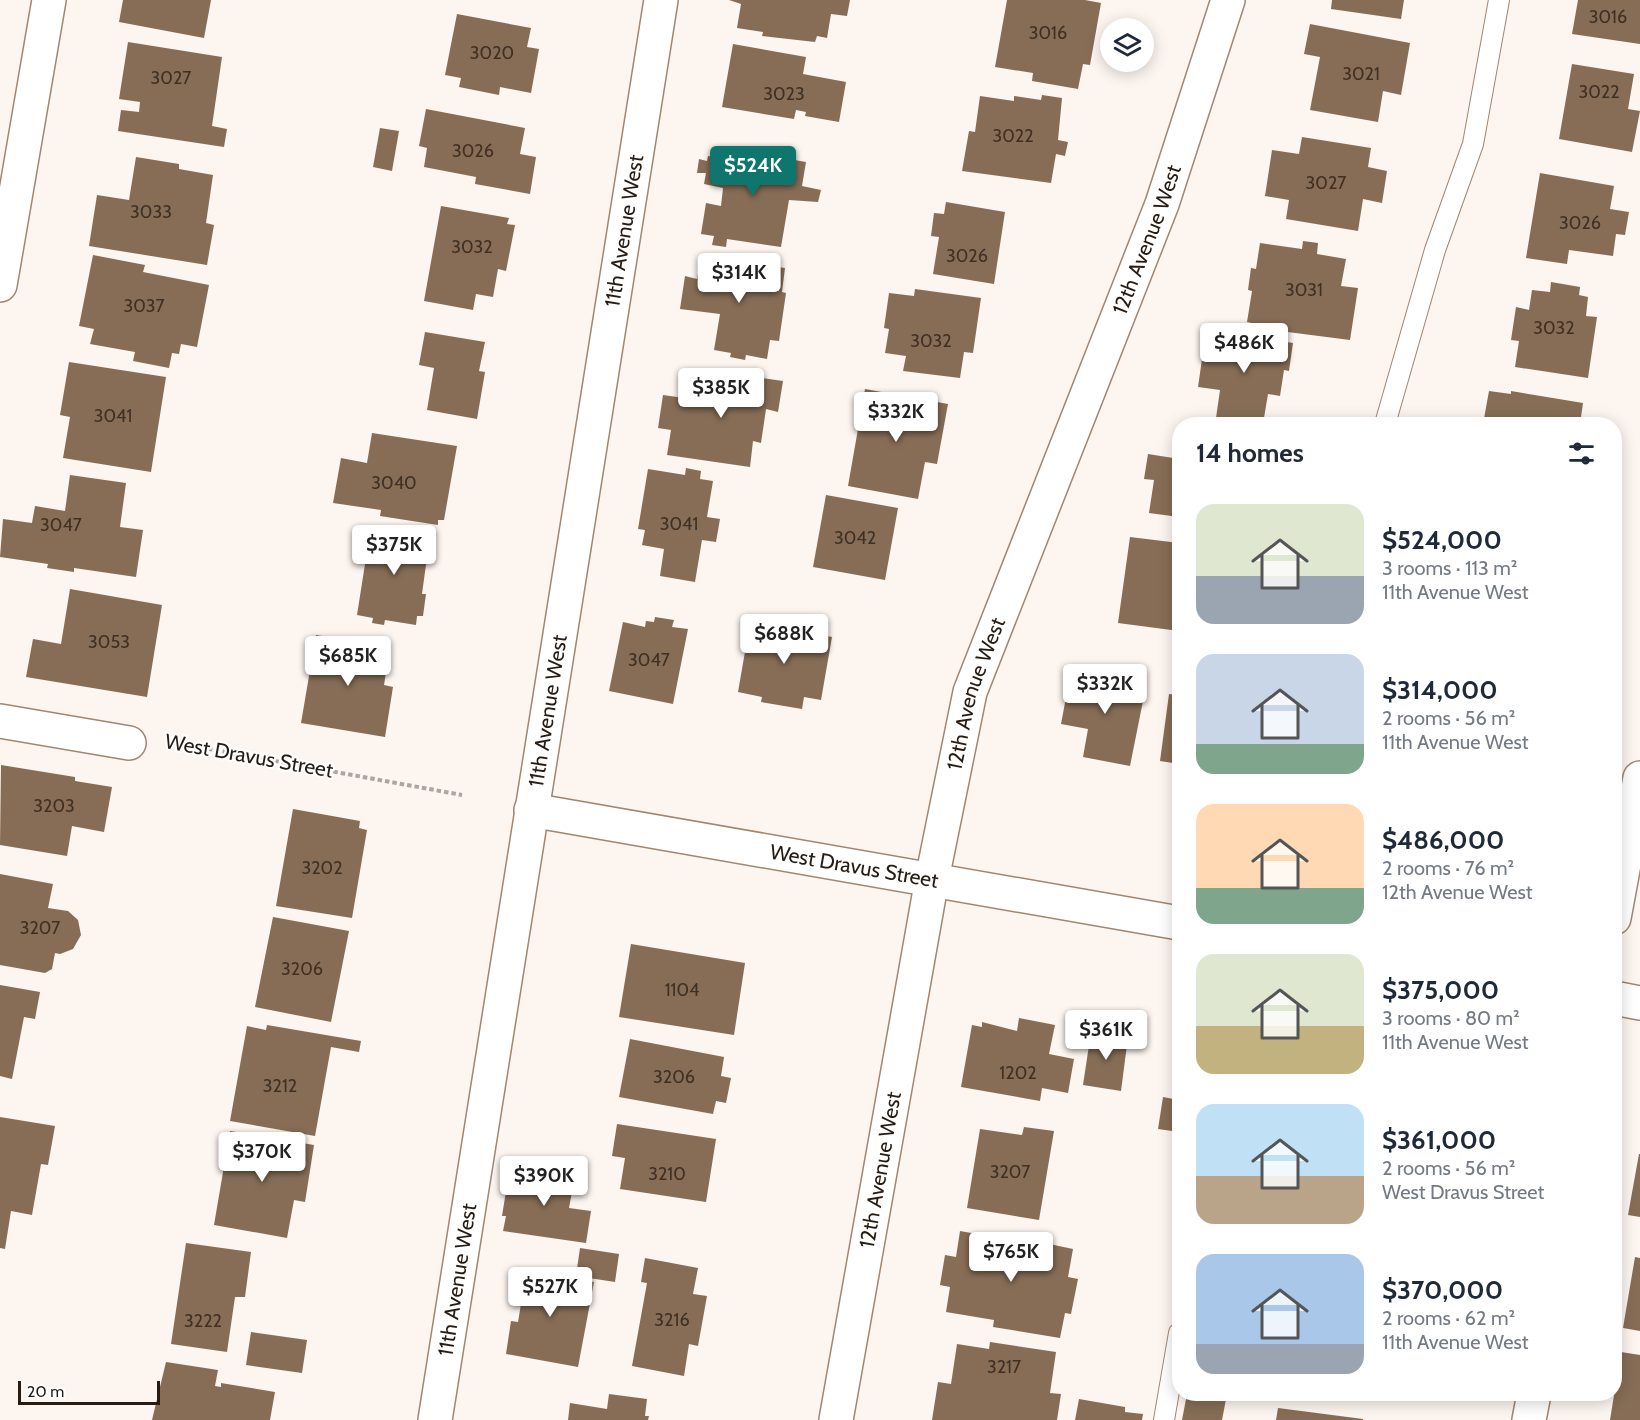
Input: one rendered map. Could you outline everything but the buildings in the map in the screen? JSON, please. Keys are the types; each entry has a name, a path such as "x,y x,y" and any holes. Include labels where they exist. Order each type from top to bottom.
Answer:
{"street":[{"path":"0,285 49,0"},
{"name":"11th Avenue West","path":"435,1420 661,0"},
{"name":"12th Avenue West","path":"836,1420 932,879 970,692 1162,204 1228,0"},
{"path":"0,722 129,743"},
{"path":"1622,875 1640,778"},
{"name":"West Dravus Street","path":"531,810 1172,922"},
{"path":"1622,1000 1640,1003"},
{"path":"1529,1420 1533,1401"}],"lane":[{"path":"1387,417 1428,273 1473,144 1499,0"},
{"path":"1164,1420 1172,1374"}],"path":[{"name":"West Dravus Street","path":"129,743 155,739 462,795"}]}
